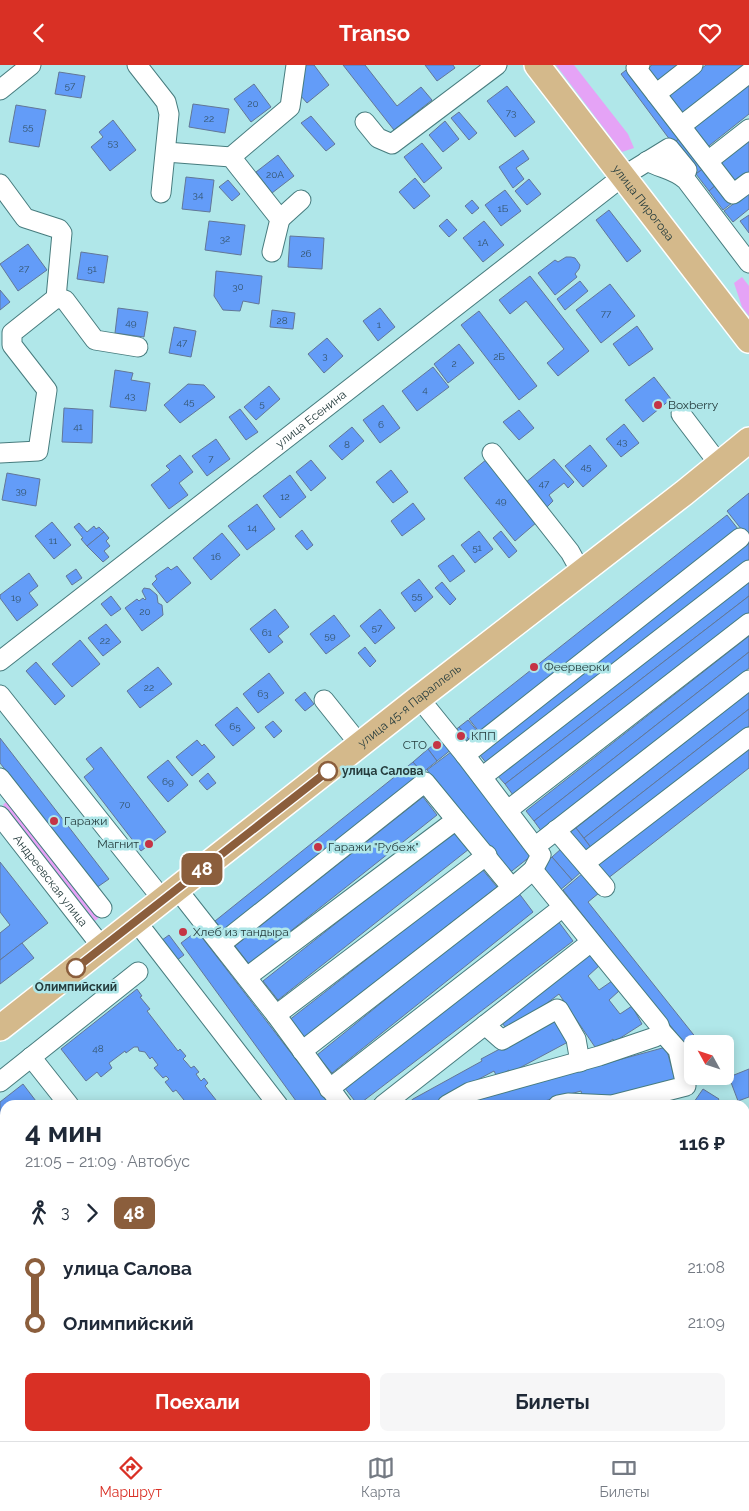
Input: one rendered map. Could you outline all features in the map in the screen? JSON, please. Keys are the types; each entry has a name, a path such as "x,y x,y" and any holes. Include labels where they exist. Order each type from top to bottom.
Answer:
{"main road":[{"name":"улица Пирогова","path":"536,65 749,340"},
{"name":"улица 45-я Параллель","path":"0,1028 419,698 684,493 749,440"}],"street":[{"path":"0,90 31,65"},
{"path":"137,65 166,103 169,114 161,193"},
{"path":"166,152 232,157 290,107 296,65"},
{"path":"365,122 378,138 392,144 497,65"},
{"path":"640,65 636,68 733,194 749,182"},
{"path":"656,94 693,65"},
{"path":"681,126 749,73"},
{"path":"708,161 749,129"},
{"name":"улица Есенина","path":"0,661 622,177 669,149 687,169"},
{"path":"232,157 280,219"},
{"path":"647,161 660,168 667,168 677,172 686,180 749,263"},
{"path":"0,184 25,218 59,229 62,233 56,298 6,338 47,390 38,451 0,453"},
{"path":"272,252 280,219 301,200"},
{"path":"56,298 65,300 95,340 138,347"},
{"path":"681,414 720,463"},
{"path":"492,453 570,553 582,572"},
{"path":"465,755 740,538"},
{"path":"482,777 749,570"},
{"path":"508,810 749,623"},
{"path":"536,846 749,680"},
{"path":"0,695 170,895 221,944 338,1100"},
{"path":"302,1051 512,888 533,870 541,855 536,846 419,698"},
{"path":"324,700 360,745"},
{"path":"586,863 749,737"},
{"path":"221,944 425,782 512,888"},
{"path":"3,788 102,908"},
{"name":"Андреевская улица","path":"0,816 102,947"},
{"path":"247,977 456,820"},
{"path":"556,830 605,887"},
{"path":"276,1015 486,855"},
{"path":"533,870 678,1051 686,1087 633,1100"},
{"path":"329,1089 563,907"},
{"path":"136,921 274,1100"},
{"path":"389,1100 591,942"},
{"path":"0,1082 138,972"},
{"path":"485,1025 502,1040 557,1009 576,1039 580,1062"},
{"path":"456,1100 470,1092 580,1062 655,1037 661,1031"},
{"path":"31,1057 65,1100"}],"shaded area":[{"path":"556,65 574,65 628,134 634,148 622,152"},
{"path":"742,277 749,286 749,316 742,307 734,283"},
{"path":"9,799 102,915 95,921 3,805"}],"building":[{"path":"303,65 314,65 329,85 307,103 300,95"},
{"path":"343,65 365,65 397,106 421,87 432,100 394,130"},
{"path":"425,65 453,65 455,68 437,81"},
{"path":"652,65 682,65 656,85 644,71"},
{"path":"706,65 748,65 681,117 666,96"},
{"path":"630,67 682,136 673,144 621,74"},
{"path":"59,72 85,76 81,98 55,94"},
{"path":"749,81 749,114 705,149 690,128"},
{"path":"254,84 271,107 251,122 234,99"},
{"path":"507,86 535,122 515,137 487,101"},
{"path":"193,104 229,109 225,133 189,127"},
{"path":"16,105 46,110 39,147 9,142"},
{"path":"459,112 477,133 469,140 451,118"},
{"path":"311,116 335,144 326,151 301,123"},
{"path":"113,120 136,150 110,171 91,147 103,137 99,132"},
{"path":"445,121 459,139 443,152 429,135"},
{"path":"682,136 705,167 696,174 673,144"},
{"path":"749,140 749,173 733,185 718,164"},
{"path":"422,143 442,168 424,183 404,157"},
{"path":"523,150 529,159 516,168 524,179 513,188 499,167"},
{"path":"278,155 294,176 272,193 256,172"},
{"path":"705,167 717,184 709,191 696,174"},
{"path":"186,177 214,180 210,212 182,209"},
{"path":"415,178 430,196 414,209 399,192"},
{"path":"529,179 541,194 527,205 515,191"},
{"path":"228,180 240,194 232,201 219,187"},
{"path":"717,184 732,203 723,210 709,191"},
{"path":"505,190 521,211 501,226 485,205"},
{"path":"749,192 749,209 733,222 724,211"},
{"path":"472,200 479,208 472,214 465,206"},
{"path":"609,210 641,251 627,262 596,220"},
{"path":"749,215 749,233 740,221"},
{"path":"447,219 457,230 449,237 439,226"},
{"path":"209,221 245,225 241,255 205,250"},
{"path":"484,221 504,245 483,262 463,238"},
{"path":"290,236 324,238 322,269 288,267"},
{"path":"28,244 47,270 18,291 0,264"},
{"path":"81,252 108,256 104,283 77,279"},
{"path":"566,257 575,258 580,265 575,274 577,277 555,295 538,273 555,260 558,262"},
{"path":"216,271 262,276 259,304 243,301 240,311 223,310 214,296"},
{"path":"530,276 589,351 558,376 547,363 564,349 526,301 510,314 499,300"},
{"path":"580,281 588,291 565,310 557,299"},
{"path":"610,284 635,316 601,343 576,310"},
{"path":"0,290 10,302 0,310"},
{"path":"118,308 148,312 144,337 115,333"},
{"path":"380,308 395,327 378,341 363,321"},
{"path":"272,310 295,313 293,329 270,327"},
{"path":"479,311 537,386 519,400 461,325"},
{"path":"637,326 653,349 629,366 613,344"},
{"path":"174,327 196,331 191,357 169,353"},
{"path":"327,338 343,356 324,373 308,354"},
{"path":"459,344 474,363 448,383 434,364"},
{"path":"433,367 449,387 417,411 402,391"},
{"path":"115,370 133,373 131,380 150,383 146,411 110,407"},
{"path":"654,377 671,399 643,422 625,400"},
{"path":"188,384 204,385 215,397 180,423 164,405"},
{"path":"269,386 280,399 256,420 244,407"},
{"path":"383,405 400,428 380,443 363,420"},
{"path":"64,408 93,410 92,443 62,442"},
{"path":"240,409 258,432 246,440 229,417"},
{"path":"519,410 534,428 519,440 503,422"},
{"path":"624,424 639,443 621,457 606,439"},
{"path":"352,427 364,441 342,460 329,446"},
{"path":"216,439 230,459 207,476 192,456"},
{"path":"590,445 607,466 583,487 565,466"},
{"path":"180,455 193,472 179,483 188,495 169,509 151,485 170,470 166,466"},
{"path":"487,459 537,522 515,541 464,478"},
{"path":"554,459 574,482 568,488 564,483 549,495 553,501 546,508 525,483"},
{"path":"311,460 326,478 311,491 296,472"},
{"path":"391,470 408,492 393,503 376,482"},
{"path":"7,473 40,479 36,506 2,500"},
{"path":"290,475 306,497 280,518 263,496"},
{"path":"749,493 749,539 727,511"},
{"path":"413,503 425,519 402,536 391,521"},
{"path":"257,504 275,529 247,550 228,526"},
{"path":"727,515 738,529 480,733 469,719"},
{"path":"52,522 71,545 54,559 35,536"},
{"path":"79,523 87,532 94,526 96,529 99,527 104,532 87,546 74,527"},
{"path":"302,530 313,545 307,550 295,536"},
{"path":"479,531 493,549 475,563 461,545"},
{"path":"501,531 517,551 509,558 493,538"},
{"path":"104,532 109,538 106,541 110,546 104,551 109,557 103,562 87,546"},
{"path":"222,533 240,555 211,580 193,558"},
{"path":"749,543 749,561 488,765 479,754"},
{"path":"453,555 465,571 450,582 438,566"},
{"path":"177,566 191,583 167,603 152,584 157,579 155,576 168,567 171,570"},
{"path":"76,569 82,578 72,585 66,576"},
{"path":"29,573 38,586 29,593 38,605 17,621 0,598 0,595"},
{"path":"419,579 433,597 415,612 401,593"},
{"path":"749,580 749,596 505,784 496,774"},
{"path":"442,582 456,599 450,605 435,588"},
{"path":"144,588 150,589 157,595 158,603 162,605 163,615 142,631 125,608 137,599 139,601 143,598 146,599 142,591"},
{"path":"111,596 121,609 111,616 101,604"},
{"path":"749,596 749,614 513,795 505,784"},
{"path":"275,609 289,627 278,636 283,642 269,653 250,629"},
{"path":"380,609 395,628 375,644 360,626"},
{"path":"334,615 350,636 326,654 310,634"},
{"path":"106,624 121,642 103,656 88,638"},
{"path":"749,636 749,652 534,821 526,811"},
{"path":"80,640 100,664 72,687 52,664"},
{"path":"365,647 376,661 370,667 358,653"},
{"path":"749,652 749,668 542,832 534,821"},
{"path":"36,662 65,696 55,705 26,671"},
{"path":"158,667 172,684 140,708 127,691"},
{"path":"269,673 284,693 258,713 243,694"},
{"path":"305,692 314,704 305,711 295,700"},
{"path":"749,692 749,709 584,838 576,828"},
{"path":"237,707 255,728 233,746 215,725"},
{"path":"749,709 749,726 592,849 584,838"},
{"path":"468,720 479,733 470,741 459,727"},
{"path":"273,721 282,731 274,738 265,727"},
{"name":"КПП","path":"459,727 470,741 464,745 453,732"},
{"name":"Гаражи","path":"0,738 109,879 96,888 0,763"},
{"path":"443,738 452,749 437,761 428,749"},
{"path":"197,740 202,746 204,744 215,757 192,776 176,757"},
{"path":"749,746 749,768 607,879 597,865"},
{"path":"101,747 166,832 141,851 84,777 94,769 86,759"},
{"path":"428,749 437,761 422,773 413,762"},
{"path":"451,752 531,856 508,874 427,770"},
{"path":"168,760 188,785 168,802 147,777"},
{"name":"Гаражи \"Рубеж\"","path":"413,762 422,773 224,932 215,921"},
{"path":"208,773 216,783 207,790 199,781"},
{"path":"423,797 437,815 249,964 235,946"},
{"path":"576,828 592,849 587,853 570,832"},
{"path":"454,830 469,849 278,1000 263,981"},
{"path":"562,848 582,871 572,880 552,857"},
{"path":"552,857 572,880 559,891 540,867"},
{"path":"0,862 48,923 0,960 0,933 10,925 0,912"},
{"path":"482,869 497,887 302,1039 288,1021"},
{"path":"583,873 599,893 588,902 694,1035 684,1035 684,1043 563,890"},
{"path":"518,892 533,912 332,1073 317,1055"},
{"path":"558,921 573,941 365,1100 354,1100 344,1087"},
{"path":"197,931 327,1100 295,1100 181,943"},
{"path":"169,935 184,955 173,963 158,943"},
{"path":"22,943 34,958 0,984 0,960"},
{"path":"590,954 600,965 588,976 599,990 612,981 619,991 609,1000 620,1014 632,1006 642,1024 614,1042 613,1039 597,1050 559,994 509,1032 502,1023"},
{"path":"137,989 142,996 140,997 150,1009 147,1011 178,1051 180,1049 186,1056 183,1059 191,1068 194,1066 199,1072 196,1074 201,1081 204,1078 208,1083 205,1086 216,1100 184,1100 176,1090 173,1092 165,1082 169,1079 166,1076 163,1078 154,1068 158,1065 152,1057 150,1059 145,1052 139,1051 138,1047 134,1047 126,1053 125,1051 109,1063 112,1068 101,1077 97,1072 86,1081 61,1049"},
{"path":"556,1019 568,1042 510,1073 509,1070 497,1077 494,1071 439,1100 412,1100 482,1061 481,1059"},
{"path":"666,1047 676,1084 600,1100 583,1100 581,1091 548,1100 471,1100"},
{"path":"749,1069 749,1097 738,1100 732,1085 734,1085 734,1075"},
{"path":"23,1084 35,1100 3,1100"},
{"path":"703,1089 719,1099 718,1100 695,1100"}],"bus line":[{"name":"48","path":"76,968 328,771"}],"place":[{"name":"Boxberry","path":"658,405"},
{"name":"Феерверки","path":"534,667"},
{"name":"КПП","path":"461,736"},
{"name":"СТО","path":"437,745"},
{"name":"улица Салова","path":"328,771"},
{"name":"Гаражи","path":"54,821"},
{"name":"Магнит","path":"149,844"},
{"name":"Гаражи \"Рубеж\"","path":"318,847"},
{"name":"Хлеб из тандыра","path":"183,932"},
{"name":"Олимпийский","path":"76,968"}]}
